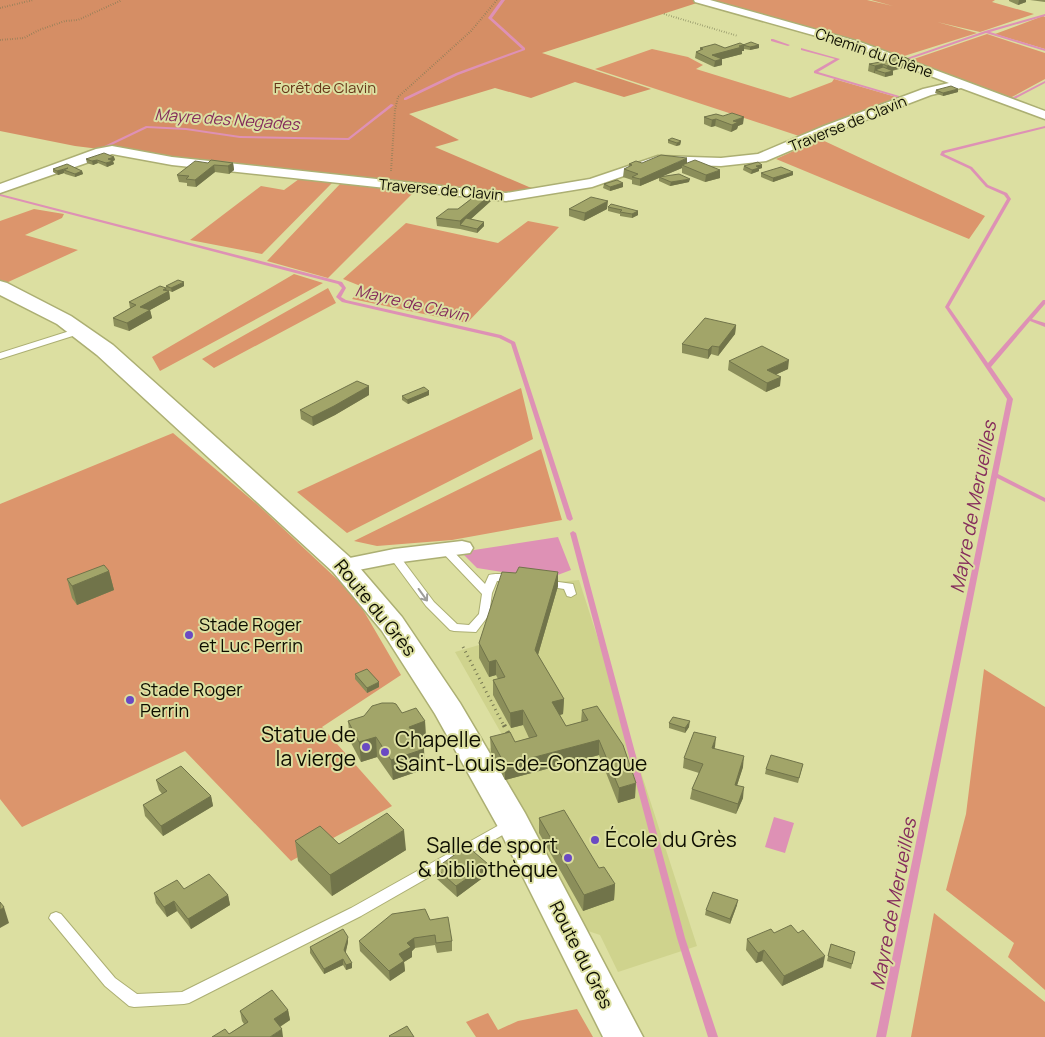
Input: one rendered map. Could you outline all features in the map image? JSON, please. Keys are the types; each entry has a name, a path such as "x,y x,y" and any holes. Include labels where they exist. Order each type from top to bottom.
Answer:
{"street":[{"name":"Chemin du Chêne","path":"699,0 856,44 1045,115"},
{"name":"Traverse de Clavin","path":"0,189 101,152 112,150 172,161 506,197 592,183 658,160 721,162 761,158 829,129 927,92 962,84"},
{"name":"Route du Grès","path":"0,287 64,320 105,350 343,566 392,624 416,658 513,822 623,1037"},
{"path":"343,566 394,556 454,549"}],"lane":[{"path":"0,356 79,331"},
{"path":"454,549 487,593"},
{"path":"394,556 430,604 454,627 472,629 484,615 487,593 493,577 569,586 571,594"},
{"path":"56,918 110,982 134,1001 184,998 356,912 513,822"}],"path":[{"path":"0,8 32,0"},
{"path":"0,40 24,38 39,30 65,21 78,20 122,0"},
{"path":"387,185 391,172 398,97 471,31 497,0"},
{"path":"664,14 738,36"},
{"path":"463,647 513,744"}],"shaded area":[{"path":"705,0 867,0 893,6 871,0 995,0 992,2 1034,14 980,32 937,22 977,33 901,57 804,26"},
{"path":"1043,16 1045,17 1045,49 995,34"},
{"path":"987,34 1045,53 1045,79 1010,98 911,60"},
{"path":"652,49 688,57 703,65 696,69 790,98 832,82 834,79 903,99 802,137 595,69"},
{"path":"820,139 985,216 969,239 776,159"},
{"path":"299,179 333,182 262,254 190,240 261,186 284,190"},
{"path":"340,184 414,192 328,278 267,261"},
{"path":"34,209 64,214 62,218 25,235 78,250 6,283 0,280 0,221"},
{"path":"528,221 559,227 467,323 352,299 363,287 343,279 406,223 498,243"},
{"path":"294,274 323,283 160,371 152,357"},
{"path":"328,288 336,303 214,368 202,359"},
{"path":"521,388 533,439 347,533 297,492"},
{"name":"Stade Roger et Luc Perrin","path":"173,433 259,506 355,596 401,675 322,727 392,806 291,861 185,751 22,827 0,799 0,504"},
{"path":"541,449 562,520 452,540 377,546 354,541"},
{"path":"558,537 571,570 547,579 477,568 461,552"},
{"name":"École du Grès","path":"502,574 557,582 579,580 697,946 618,972 600,935 573,926 481,753 505,740 455,652 479,645"},
{"path":"984,669 1045,707 1045,990 1008,957 1014,943 946,890 966,814"},
{"path":"774,817 794,823 785,853 765,847"},
{"path":"934,913 1045,1002 1045,1037 911,1037"},
{"path":"577,1009 593,1037 476,1037 466,1022 488,1013 498,1030 518,1021"}],"green space":[{"name":"Forêt de Clavin","path":"0,0 693,0 700,2 542,53 651,89 624,97 575,82 531,98 495,88 409,114 459,140 435,147 540,190 507,195 320,176 75,146 0,131"}],"building":[{"path":"751,42 759,45 750,47 743,45"},
{"path":"740,43 744,45 739,46 742,47 712,55 722,59 715,61 696,52 703,49 700,48 715,44 725,48"},
{"path":"902,56 911,60 887,66 883,64 875,66 869,64 893,60 890,59"},
{"path":"883,67 893,71 885,73 875,70"},
{"path":"951,86 958,89 943,93 936,90"},
{"path":"732,113 744,117 733,121 738,122 732,125 704,117 716,114 723,116"},
{"path":"672,138 681,141 677,143 668,140"},
{"path":"104,153 114,157 108,159 113,161 106,163 86,159"},
{"path":"661,155 687,158 640,179 632,177 638,174 624,169 636,161 642,163"},
{"path":"211,160 233,163 228,166 214,165 195,180 186,179 189,176 177,175 195,161 208,163"},
{"path":"695,160 720,170 706,175 682,165"},
{"path":"758,162 762,165 756,166 759,168 752,170 744,166"},
{"path":"67,164 82,171 75,174 64,170 68,168 57,171 53,169"},
{"path":"781,167 793,172 773,178 761,173"},
{"path":"679,174 690,179 671,182 659,177"},
{"path":"617,180 623,183 610,187 604,184"},
{"path":"476,191 492,193 460,221 436,218 448,209 458,209 475,196 471,195"},
{"path":"591,197 608,201 585,213 569,209"},
{"path":"611,204 638,211 632,214 620,212 622,210 608,207"},
{"path":"466,218 484,222 477,229 460,225"},
{"path":"178,280 184,282 171,288 166,286"},
{"path":"160,286 166,288 163,290 169,291 140,307 150,310 127,323 113,318 136,305 129,302"},
{"path":"705,318 736,325 719,347 712,346 708,350 682,344"},
{"path":"762,346 789,360 767,370 781,377 767,383 729,361"},
{"path":"357,381 369,386 312,417 300,410"},
{"path":"424,387 429,391 407,400 402,396"},
{"path":"104,565 109,571 72,586 67,579"},
{"path":"519,567 558,572 535,650 564,699 552,702 566,726 588,720 582,710 597,706 623,745 636,783 619,788 599,740 505,765 490,737 510,732 515,742 537,736 523,710 510,713 493,680 505,677 496,660 489,662 479,643 502,572 516,573"},
{"path":"367,669 379,682 367,688 355,674"},
{"path":"382,703 396,704 402,713 416,708 425,721 409,727 424,749 391,760 376,737 359,742 348,721 364,716 372,706"},
{"path":"673,717 690,721 685,728 669,723"},
{"path":"694,732 716,737 712,748 744,756 735,785 744,787 738,804 692,789 703,764 684,758"},
{"path":"771,755 803,764 799,778 766,769"},
{"path":"181,766 211,796 161,826 143,805 167,791 156,780"},
{"path":"564,810 599,868 604,867 615,884 584,895 539,818"},
{"path":"387,813 404,830 330,875 295,841 320,826 339,844"},
{"path":"467,846 488,864 456,886 436,868"},
{"path":"209,874 228,895 188,919 174,901 164,907 154,893 177,880 184,889"},
{"path":"713,892 738,900 730,919 706,910"},
{"path":"0,902 4,907 0,910"},
{"path":"425,909 430,920 448,917 452,941 436,943 435,935 414,938 407,943 411,947 399,954 404,961 389,971 359,941 392,914"},
{"path":"791,925 798,933 803,930 825,956 784,976 764,950 758,953 747,939 771,929 774,933"},
{"path":"343,929 348,937 344,950 352,963 346,965 343,959 324,969 310,947"},
{"path":"831,944 855,952 852,964 828,956"},
{"path":"272,990 288,1010 274,1019 282,1029 270,1037 212,1037 225,1029 229,1034 248,1022 240,1011"},
{"path":"407,1026 414,1037 389,1036"}],"waterway":[{"name":"Mayre des Negades","path":"405,99 457,74 524,49 490,18 503,0"},
{"path":"986,32 1045,15"},
{"path":"909,58 986,32"},
{"path":"986,32 1045,50"},
{"path":"772,40 788,45"},
{"path":"802,49 838,59 815,72 904,98"},
{"path":"1010,100 1045,82"},
{"name":"Mayre des Negades","path":"96,151 146,127 186,129 240,137 349,139 392,105"},
{"name":"Mayre de Merueilles","path":"988,367 947,307 1009,199 1006,194 987,186 971,168 942,155 943,152 1045,127"},
{"name":"Mayre de Clavin","path":"0,195 340,283 344,288 338,297 344,301 501,337 513,343 570,519"},
{"path":"1029,319 1045,301"},
{"path":"988,367 1029,319"},
{"path":"1029,319 1045,325"},
{"name":"Mayre de Merueilles","path":"881,1037 1010,399 988,367"},
{"path":"995,475 1045,500"},
{"name":"Mayre de Clavin","path":"573,533 681,938 713,1037"}],"place":[{"name":"Stade Roger et Luc Perrin","path":"189,635"},
{"name":"Stade Roger Perrin","path":"130,700"},
{"name":"Statue de la vierge","path":"366,747"},
{"name":"Chapelle Saint-Louis-de-Gonzague","path":"385,752"},
{"name":"École du Grès","path":"595,840"},
{"name":"Salle de sport & bibliothèque","path":"568,858"}]}
